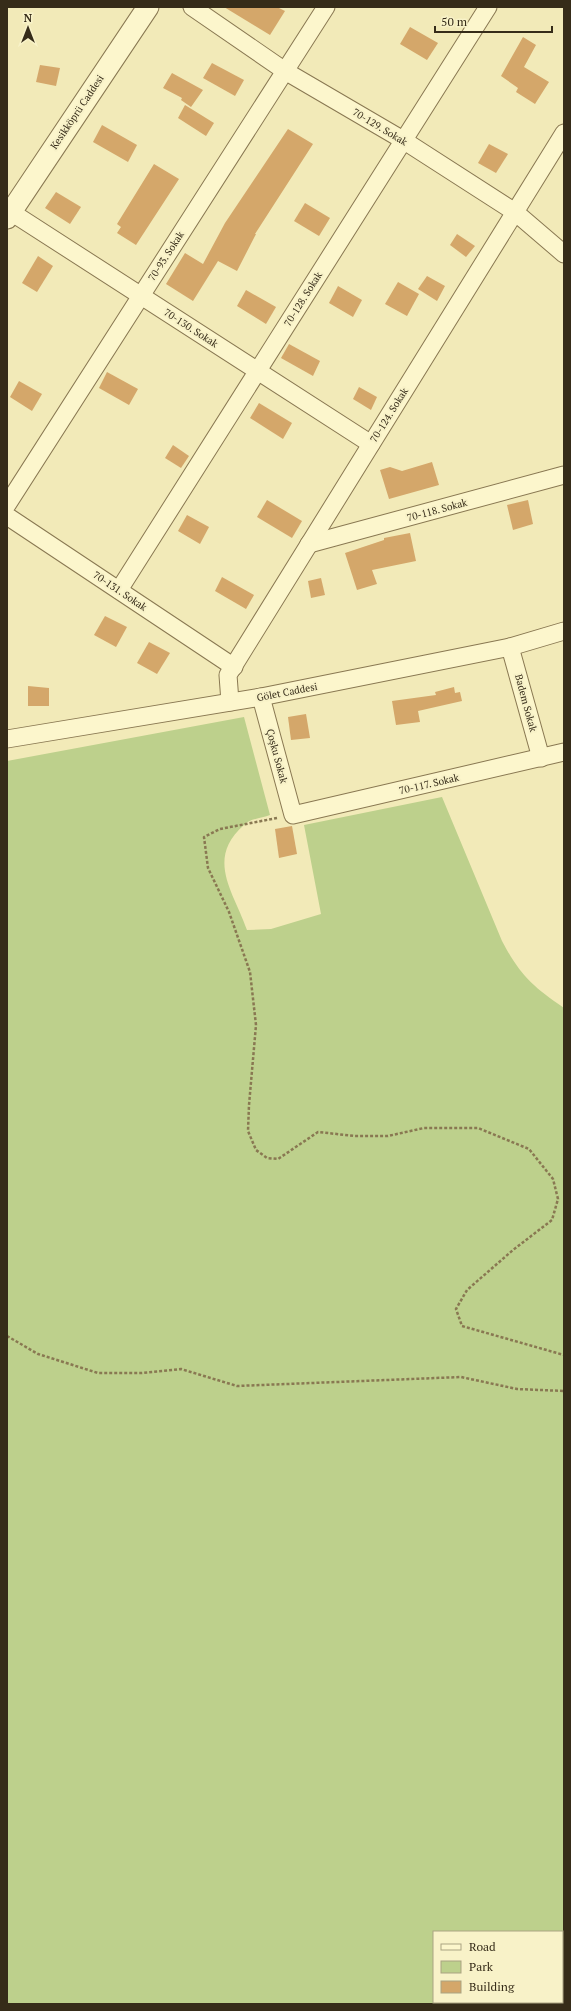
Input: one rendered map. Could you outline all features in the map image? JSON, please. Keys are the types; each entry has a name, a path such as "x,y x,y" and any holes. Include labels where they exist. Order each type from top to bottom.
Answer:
{"street":[{"name":"Kesikköprü Caddesi","path":"9,215 148,7"},
{"name":"70-129. Sokak","path":"192,7 285,71 403,140 515,212 564,254"},
{"name":"70-93. Sokak","path":"7,505 326,7"},
{"name":"70-128. Sokak","path":"119,590 488,7"},
{"name":"70-124. Sokak","path":"230,702 228,675 564,133"},
{"name":"70-130. Sokak","path":"9,215 141,295 371,444"},
{"name":"70-118. Sokak","path":"309,544 564,475"},
{"name":"70-131. Sokak","path":"7,516 234,667"},
{"name":"Gölet Caddesi","path":"7,739 261,697 510,647 564,631"},
{"name":"Badem Sokak","path":"510,647 541,758"},
{"name":"Çoşku Sokak","path":"261,697 293,815"},
{"name":"70-117. Sokak","path":"293,815 564,752"}],"path":[{"path":"293,815 220,829 204,837 208,868 229,912 250,972 256,1025 248,1131 256,1150 267,1158 278,1159 318,1132 355,1136 388,1136 424,1128 478,1128 529,1149 553,1180 558,1199 552,1220 467,1290 456,1309 462,1326 564,1355"},
{"path":"7,1336 38,1354 98,1373 142,1373 181,1369 237,1386 461,1377 517,1389 564,1391"}],"green space":[{"path":"244,717 270,815 246,823 232,838 226,850 224,863 226,876 247,930 271,929 321,914 304,825 442,797 502,941 515,963 528,979 543,993 564,1008 564,2004 7,2004 7,761"}],"building":[{"path":"224,7 277,7 285,11 270,35"},
{"path":"410,27 438,43 427,60 400,44"},
{"path":"523,37 536,45 524,67 549,82 535,104 516,92 518,88 501,76"},
{"path":"212,63 244,80 235,96 203,78"},
{"path":"40,65 60,68 56,86 36,82"},
{"path":"172,73 203,90 191,107 181,100 182,98 163,88"},
{"path":"185,105 214,123 206,136 178,118"},
{"path":"102,125 137,145 128,162 93,142"},
{"path":"288,129 313,144 255,234 237,271 218,261 193,301 166,284 185,253 203,264 225,223"},
{"path":"489,144 508,154 496,173 478,163"},
{"path":"154,164 179,179 136,245 117,233 121,227 117,224"},
{"path":"56,192 81,207 70,224 45,208"},
{"path":"305,203 330,218 319,236 294,221"},
{"path":"457,234 475,246 466,257 450,245"},
{"path":"38,256 53,266 37,292 22,283"},
{"path":"427,276 445,286 437,301 418,289"},
{"path":"398,282 419,294 407,316 385,304"},
{"path":"338,286 362,300 353,317 329,303"},
{"path":"246,290 276,307 266,324 237,306"},
{"path":"289,344 320,361 313,376 281,358"},
{"path":"107,372 138,389 129,405 99,388"},
{"path":"19,381 42,394 32,411 10,397"},
{"path":"359,387 377,397 371,410 353,399"},
{"path":"259,403 292,423 283,439 250,418"},
{"path":"173,445 189,456 181,468 165,458"},
{"path":"432,462 439,485 389,499 380,470 390,467 402,471"},
{"path":"267,500 302,521 292,538 257,517"},
{"path":"528,500 533,524 513,530 507,505"},
{"path":"187,515 209,527 200,544 178,531"},
{"path":"410,533 416,561 372,570 377,584 357,590 345,553 384,540 384,538"},
{"path":"222,577 254,595 246,609 215,591"},
{"path":"321,578 325,595 311,598 308,581"},
{"path":"105,616 127,627 116,647 94,635"},
{"path":"149,642 170,653 157,674 137,663"},
{"path":"28,686 49,688 49,706 28,706"},
{"path":"454,687 455,693 460,692 462,701 418,711 420,722 396,725 392,701 436,695 435,692"},
{"path":"306,714 310,738 291,740 288,717"},
{"path":"292,826 297,854 279,858 275,829"}]}
